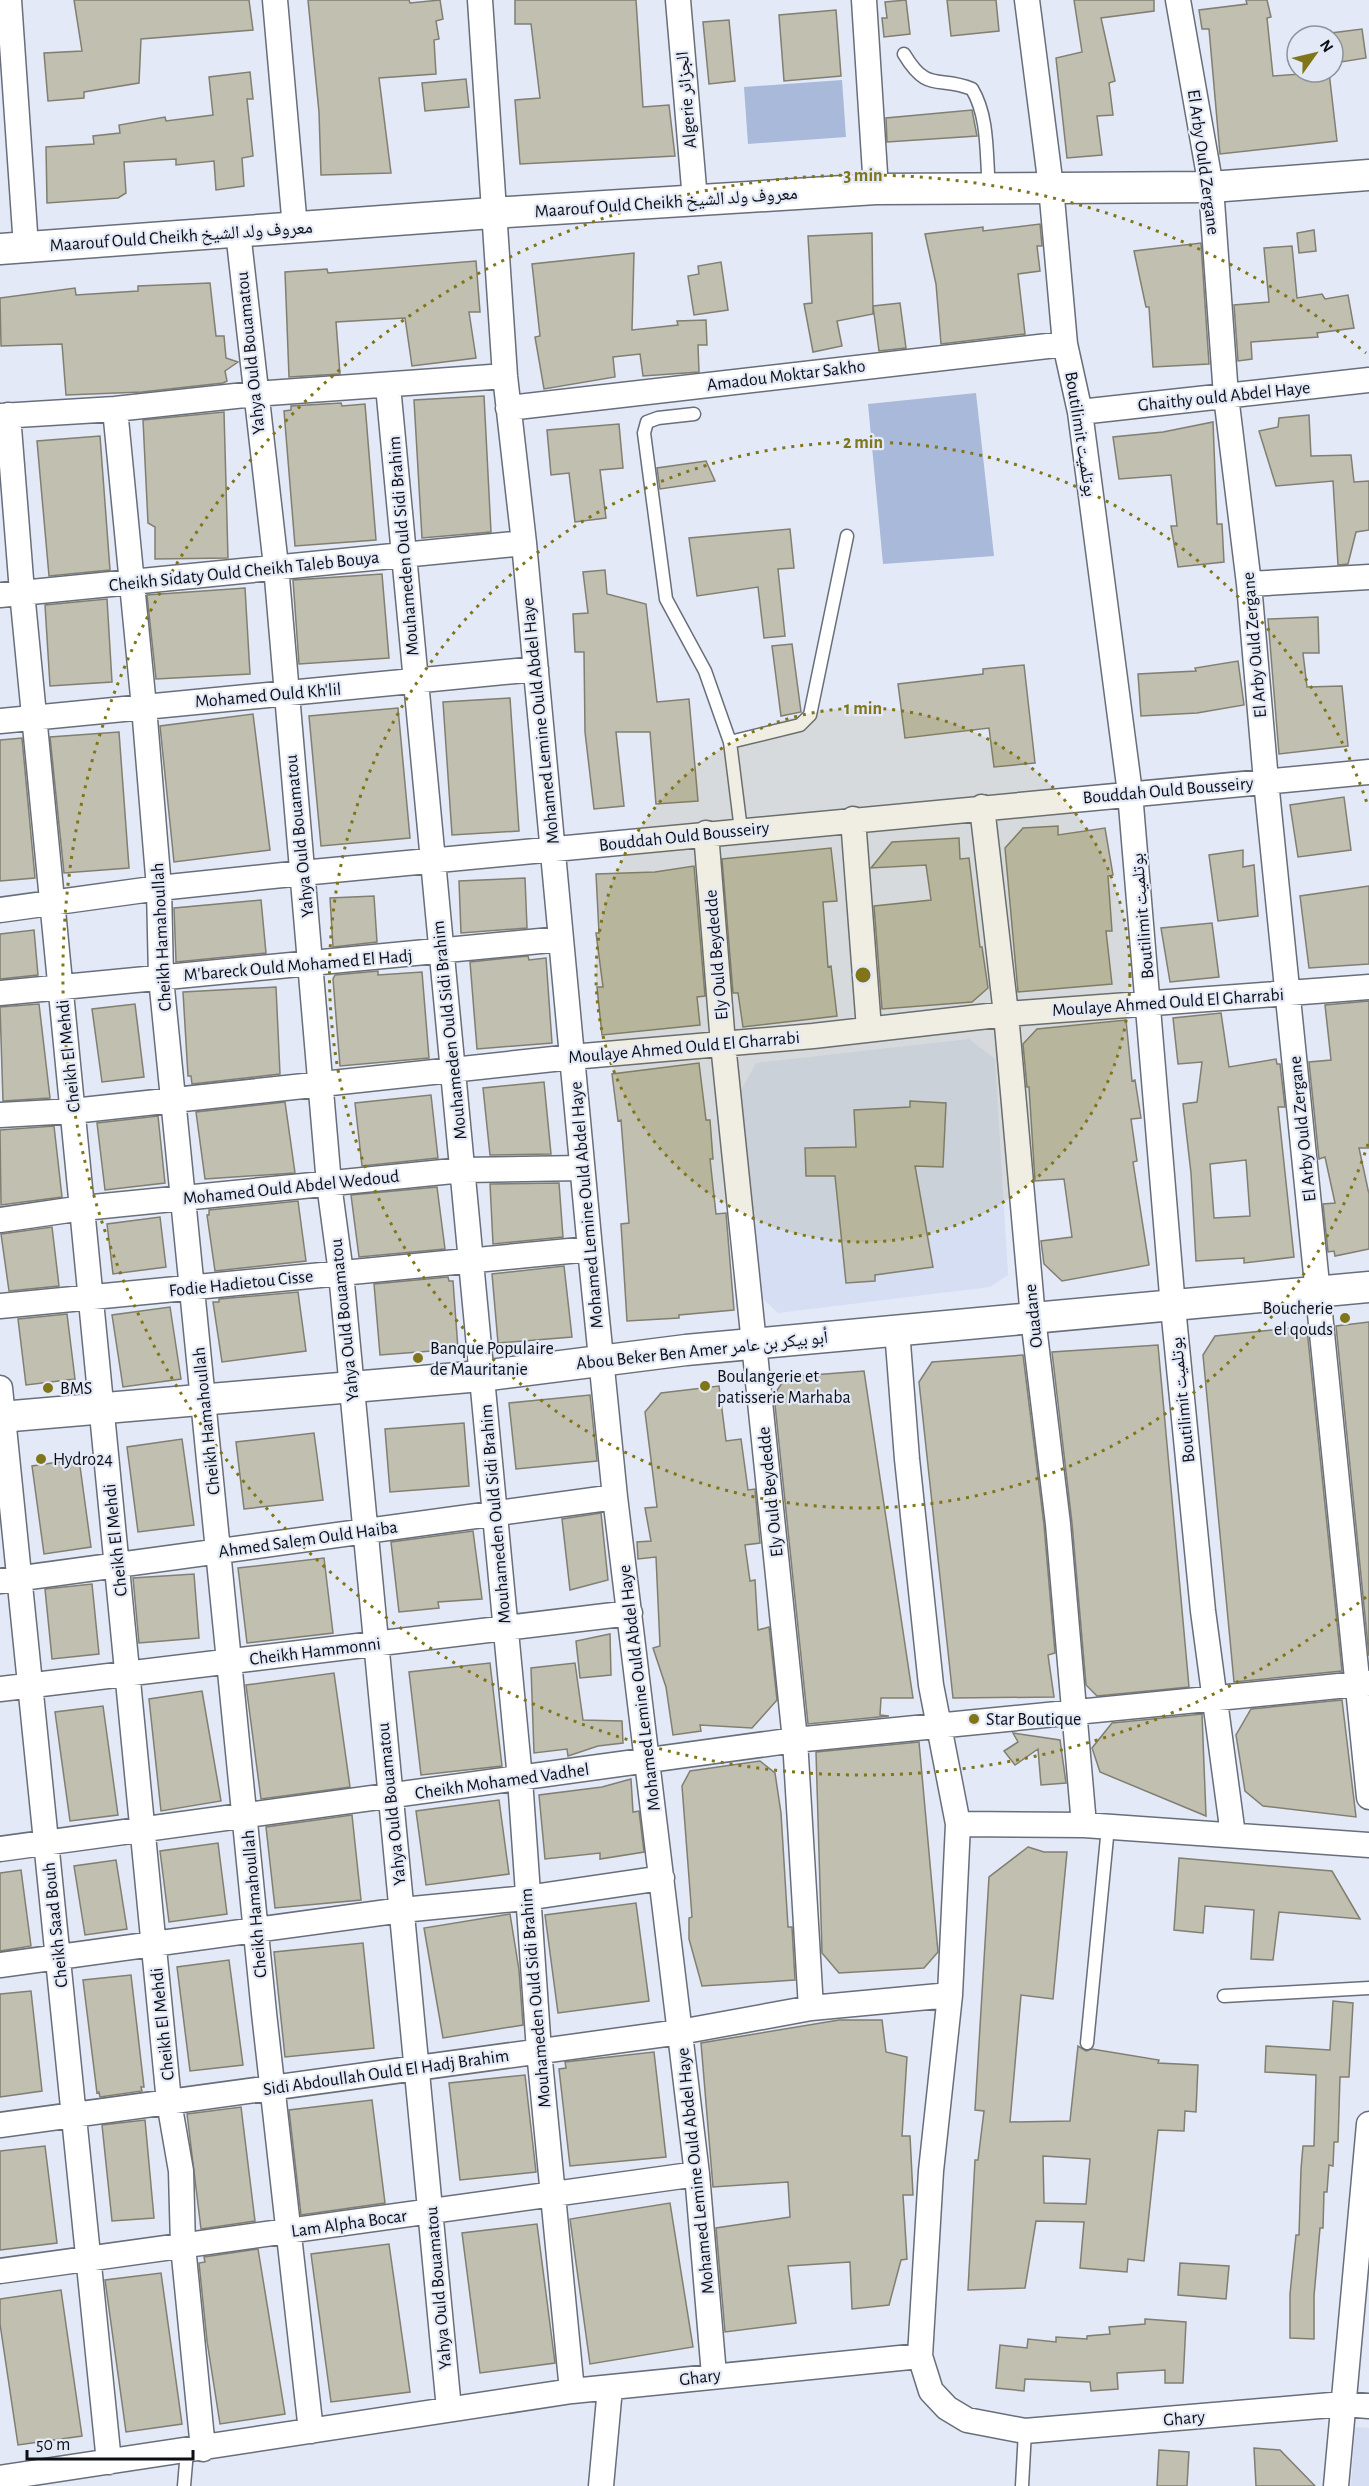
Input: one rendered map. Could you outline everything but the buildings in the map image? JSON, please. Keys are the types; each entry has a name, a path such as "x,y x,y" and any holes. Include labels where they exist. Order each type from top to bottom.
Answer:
{"street":[{"path":"9,0 13,248"},
{"path":"276,0 294,228"},
{"path":"480,0 492,213"},
{"name":"Algerie الجزائر","path":"678,0 695,200"},
{"path":"864,0 876,189"},
{"name":"Boutilimit بوتلميت","path":"1027,0 1051,187 1065,344 1080,412 1130,793 1150,1002 1173,1306 1203,1611 1233,1835"},
{"name":"El Arby Ould Zergane","path":"1178,0 1211,187 1226,396 1249,584 1266,782 1318,1292 1363,1684 1369,1797"},
{"name":"Maarouf Ould Cheikh معروف ولد الشيخ","path":"13,248 492,213 876,189 1211,187 1369,175"},
{"name":"Mohamed Lemine Ould Abdel Haye","path":"492,213 508,408 524,543 601,1361 615,1497 697,2174 714,2375"},
{"name":"Yahya Ould Bouamatou","path":"238,232 254,394 276,566 285,693 322,1084 329,1184 341,1273 449,2409"},
{"name":"Amadou Moktar Sakho","path":"508,408 1065,344"},
{"path":"4,415 115,409 254,394 505,376"},
{"name":"Ghaithy ould Abdel Haye","path":"1080,412 1369,380"},
{"name":"Mouhameden Ould Sidi Brahim","path":"388,386 520,1779 526,1898 551,2194 572,2391"},
{"name":"Cheikh Hamahoullah","path":"115,409 133,582 159,888 161,978 185,1197 203,1399 258,1931 264,2013 311,2431"},
{"name":"Cheikh El Mehdi","path":"4,415 11,594 35,718 169,2102 181,2171 195,2450"},
{"name":"Cheikh Sidaty Ould Cheikh Taleb Bouya","path":"11,594 524,543"},
{"path":"1249,584 1369,577"},
{"name":"Mohamed Ould Kh'lil","path":"0,721 536,669"},
{"name":"Bouddah Ould Bousseiry","path":"0,910 159,888 302,873 853,819 1369,772"},
{"name":"Ouadane","path":"982,807 1006,1014 1033,1318 1058,1524 1084,1825"},
{"path":"853,819 869,1029"},
{"name":"Ely Ould Beydedde","path":"706,833 723,1044 795,1740 811,2008"},
{"name":"M'bareck Ould Mohamed El Hadj","path":"0,993 561,939"},
{"name":"Moulaye Ahmed Ould El Gharrabi","path":"0,1115 73,1111 572,1057 723,1044 1006,1014 1369,987"},
{"name":"Mohamed Ould Abdel Wedoud","path":"0,1220 83,1208 463,1170 582,1168"},
{"name":"Fodie Hadietou Cisse","path":"0,1306 590,1249"},
{"name":"Abou Beker Ben Amer أبو بيكر بن عامر","path":"1,1407 102,1407 482,1376 755,1344 1369,1287"},
{"path":"897,1330 907,1459 937,1726 958,1824 950,1995 931,2171 920,2356"},
{"name":"Cheikh Saad Bouh","path":"1,1407 10,1580 30,1686 109,2462"},
{"name":"Ahmed Salem Ould Haiba","path":"10,1580 615,1497"},
{"name":"Cheikh Hammonni","path":"0,1689 630,1613"},
{"name":"Cheikh Mohamed Vadhel","path":"0,1849 795,1740 1363,1684"},
{"path":"958,1824 1084,1825 1369,1845"},
{"path":"0,1965 402,1910 526,1898 662,1878"},
{"name":"Sidi Abdoullah Ould El Hadj Brahim","path":"0,2125 680,2032 811,2008 950,1995"},
{"path":"1336,2486 1369,2124"},
{"name":"Lam Alpha Bocar","path":"0,2271 697,2174"},
{"name":"Ghary","path":"0,2478 572,2391 920,2356 931,2391 946,2408 967,2420 1025,2431 1343,2404 1369,2406"},
{"path":"601,2486 610,2388"}],"lane":[{"path":"904,54 914,70 926,80 972,89 980,102 989,188"},
{"path":"694,414 658,418 647,422 644,433 666,599 705,671 730,742 741,831"},
{"path":"730,742 800,725 810,715 847,536"},
{"path":"1087,2043 1108,1827"},
{"path":"1224,1996 1369,1988"},
{"path":"1023,2486 1025,2431"},
{"path":"184,2486 195,2450"}],"shaded area":[{"path":"842,80 846,137 748,144 744,87"},
{"path":"976,393 994,556 883,564 868,404"},
{"path":"969,1039 995,1059 1008,1275 990,1287 778,1313 761,1297 740,1092 756,1063"},
{"path":"1355,2427 1369,2428 1369,2486 1351,2486"}],"place":[{"name":"Boucherie el qouds","path":"1345,1318"},
{"name":"Banque Populaire de Mauritanie","path":"418,1358"},
{"name":"Boulangerie et patisserie Marhaba","path":"705,1386"},
{"name":"BMS","path":"48,1388"},
{"name":"Hydro24","path":"41,1459"},
{"name":"Star Boutique","path":"974,1719"}]}
